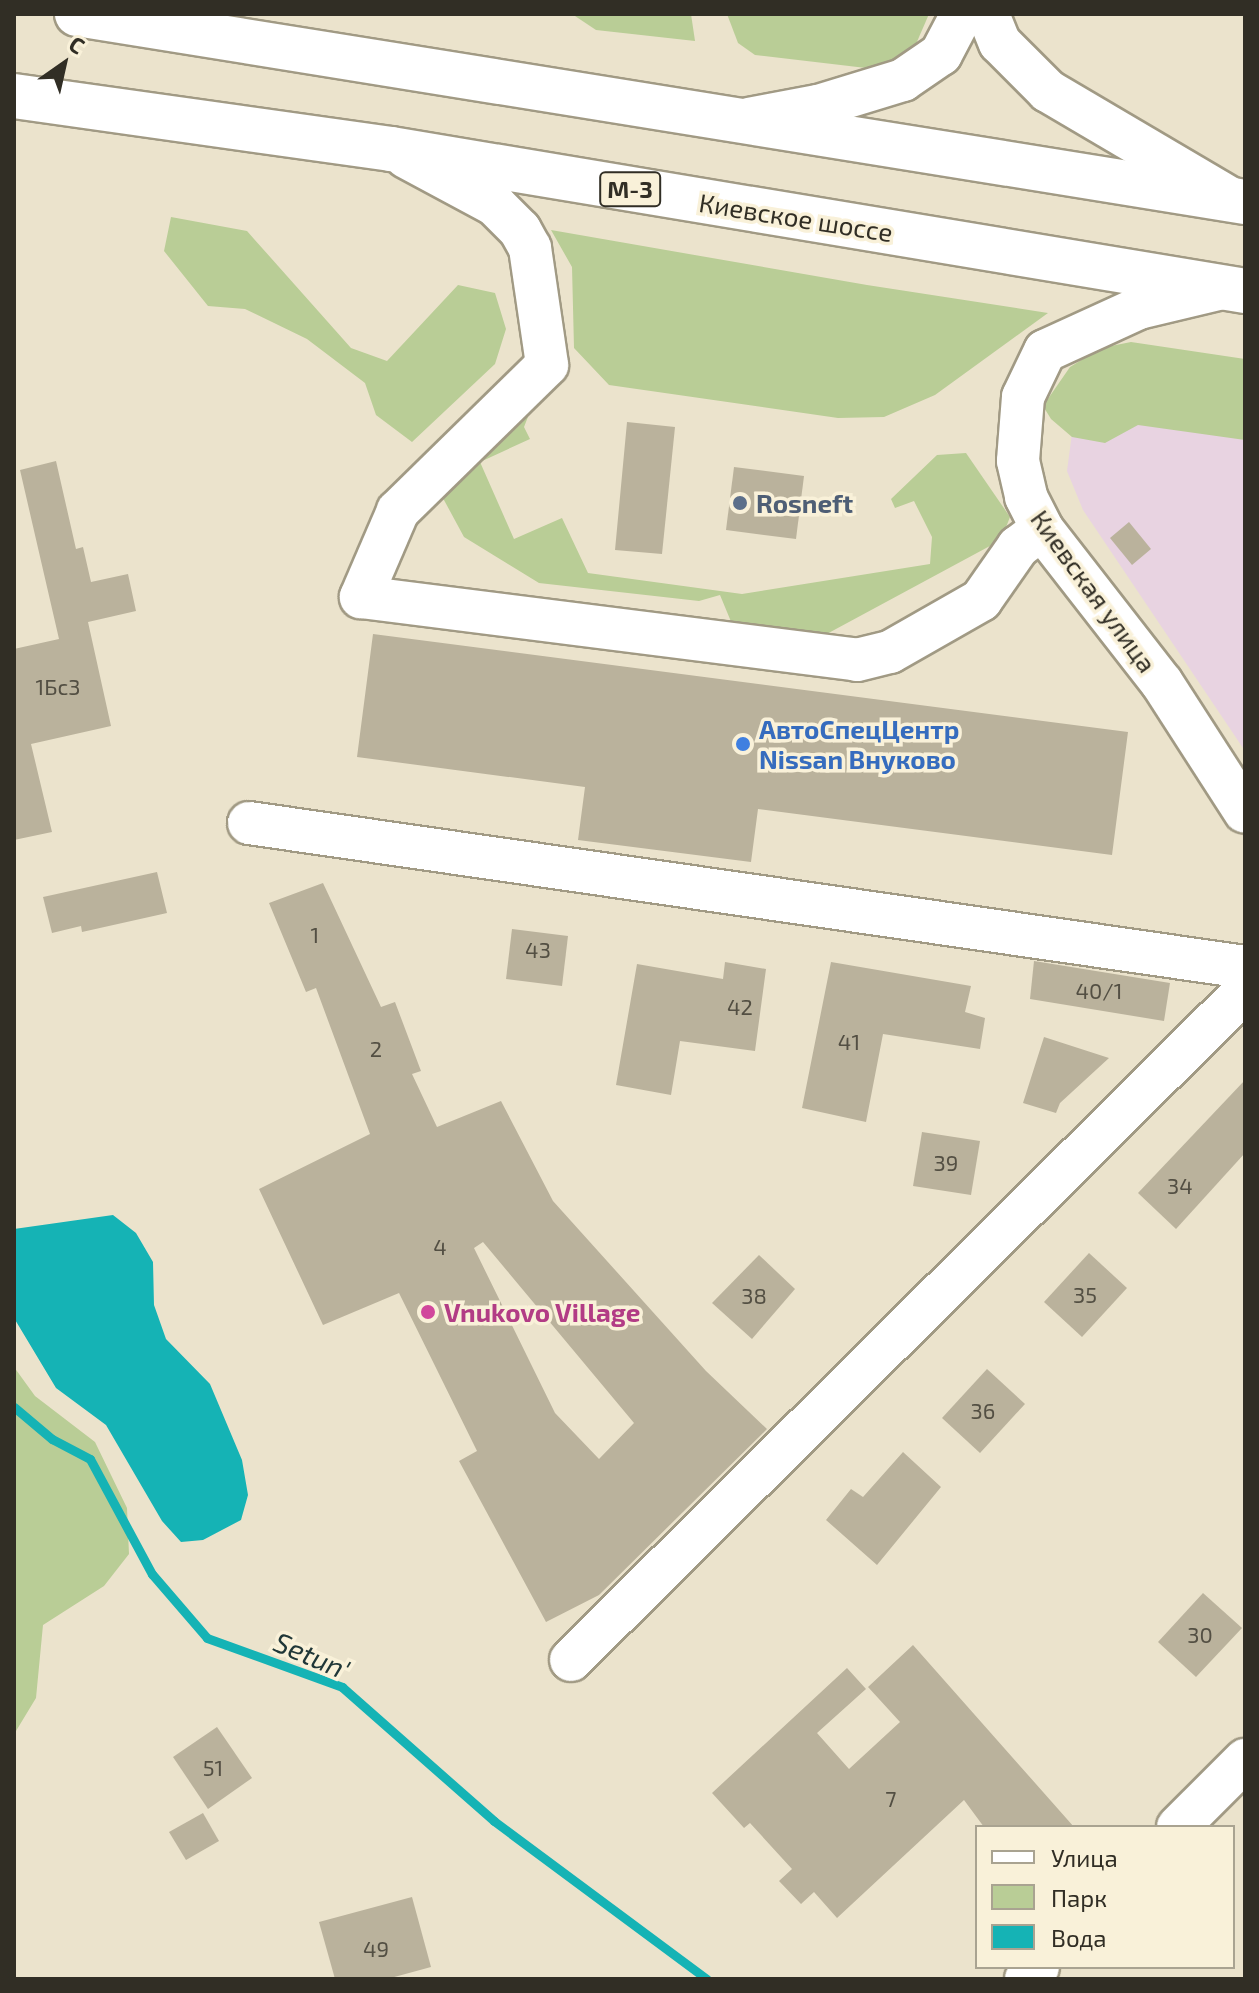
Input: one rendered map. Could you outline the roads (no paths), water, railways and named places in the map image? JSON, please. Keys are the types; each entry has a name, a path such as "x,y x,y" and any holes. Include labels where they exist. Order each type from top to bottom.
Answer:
{"highway":[{"path":"77,14 1239,201"},
{"name":"Киевское шоссе","path":"14,96 391,149 1234,289"}],"street":[{"path":"741,121 818,106 903,80 941,54 962,14"},
{"path":"988,14 1000,43 1048,91 1239,201"},
{"path":"391,149 495,205 520,230 530,248 547,365 398,511 361,597 857,660 890,652 981,600 1018,547 1042,529"},
{"name":"Киевская улица","path":"1234,289 1139,308 1045,351 1030,375 1018,439 1026,497 1042,529 1162,683 1245,812"},
{"path":"249,823 1245,967"},
{"path":"571,1660 1245,991"},
{"path":"1180,1825 1245,1760"}],"water":[{"path":"113,1215 136,1233 153,1262 154,1305 166,1339 210,1384 242,1460 248,1495 241,1520 203,1540 181,1542 162,1521 106,1425 56,1388 14,1318 14,1229"}],"waterway":[{"name":"Setun'","path":"14,1407 52,1439 90,1459 152,1574 207,1638 342,1687 494,1821 707,1979"}],"place":[{"name":"Rosneft","path":"740,503"},
{"name":"АвтоСпецЦентр Nissan Внуково","path":"743,744"},
{"name":"Vnukovo Village","path":"428,1312"}]}
